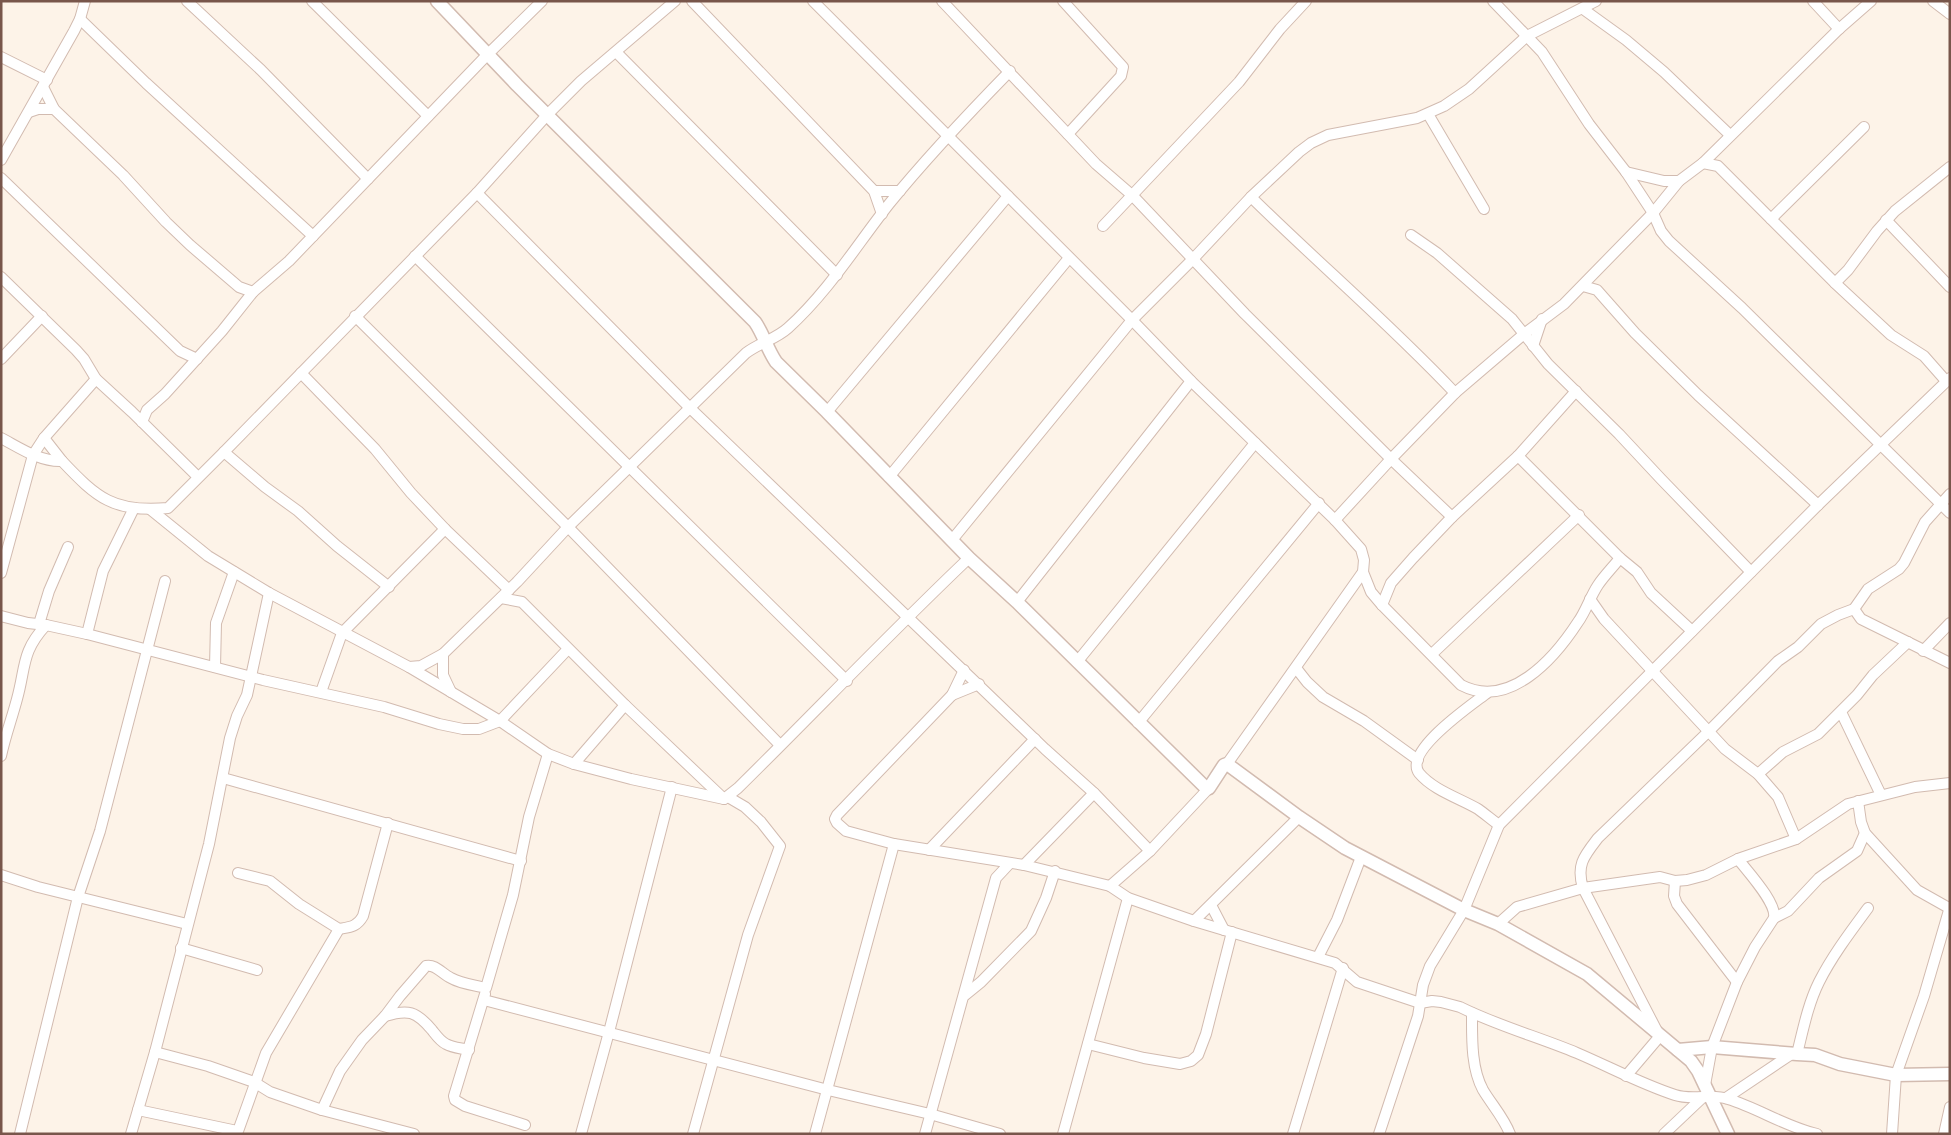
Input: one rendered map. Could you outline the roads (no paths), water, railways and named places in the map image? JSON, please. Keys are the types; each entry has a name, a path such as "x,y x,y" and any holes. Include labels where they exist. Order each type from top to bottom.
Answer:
{"street":[{"path":"1,160 80,19 85,1"},
{"path":"187,1 261,70 368,179"},
{"path":"312,1 428,116"},
{"path":"436,1 755,322 776,362 968,558 1017,602 1204,786 1209,788"},
{"path":"142,422 147,410 165,394 197,359 253,292 289,261 488,54 542,1"},
{"path":"44,438 62,461 97,495 121,506 150,509 168,508 477,193 548,114 582,81 675,1"},
{"path":"692,1 874,191 882,214"},
{"path":"813,1 1191,381 1319,503 1361,549 1364,560 1363,572 1371,592 1461,685 1469,689 1487,692 1515,685 1528,679 1565,640 1579,621 1598,585 1620,558"},
{"path":"942,1 1096,164 1133,196 1245,314 1452,517"},
{"path":"1063,1 1123,66 1121,76 1068,134"},
{"path":"1493,1 1542,52 1589,124 1626,172 1653,213 1661,231 1669,241 1742,308 1950,513"},
{"path":"952,540 1132,320 1251,197 1311,143 1328,135 1417,118 1428,114 1469,89 1527,36 1596,1"},
{"path":"1814,1 1839,29"},
{"path":"1335,520 1455,393 1542,319 1564,304 1653,213 1679,181 1703,163 1839,29 1871,1"},
{"path":"1934,1 1950,14"},
{"path":"1103,226 1239,82 1274,36 1305,2"},
{"path":"1583,9 1626,40 1664,72 1730,135"},
{"path":"80,19 146,83 313,236"},
{"path":"616,52 837,275"},
{"path":"1,56 45,83 54,110 117,169 184,240 239,287 253,292"},
{"path":"409,667 421,666 443,654 518,582 568,527 629,466 746,353 754,346 765,342 788,328 837,275 900,191 946,136 1010,71"},
{"path":"29,112 38,109 54,110"},
{"path":"1428,114 1484,209"},
{"path":"1771,219 1864,127"},
{"path":"1718,147 1718,166"},
{"path":"1379,1134 1418,1016 1423,985 1430,966 1464,910 1499,825 1818,505 1948,379 1924,356 1891,335 1835,283 1718,166 1703,163"},
{"path":"1835,283 1862,253 1886,220 1950,166"},
{"path":"1626,172 1664,181 1679,181"},
{"path":"1,178 180,351 197,359"},
{"path":"874,191 900,191"},
{"path":"477,193 689,407 1035,739 1094,793 1150,851"},
{"path":"827,412 1008,196"},
{"path":"1251,197 1304,250 1415,350 1455,393"},
{"path":"1886,220 1950,288"},
{"path":"1411,235 1449,263 1512,319 1548,364 1751,572"},
{"path":"415,256 847,680"},
{"path":"889,477 1069,258"},
{"path":"1593,274 1597,290 1635,333 1698,395 1818,505"},
{"path":"1,277 84,359 96,380 132,412 198,477"},
{"path":"1583,286 1597,290"},
{"path":"239,287 245,303"},
{"path":"1,359 42,316"},
{"path":"356,316 568,527 780,745"},
{"path":"1533,346 1542,319"},
{"path":"180,351 188,368"},
{"path":"300,373 375,449 411,493 445,529 509,590"},
{"path":"1,573 33,455 44,438 96,380"},
{"path":"1017,602 1191,381"},
{"path":"1382,605 1394,578 1452,517 1518,456 1576,391"},
{"path":"132,412 147,410"},
{"path":"1,438 33,455 62,461"},
{"path":"1077,662 1255,443"},
{"path":"224,452 389,587"},
{"path":"1518,456 1620,558 1637,572 1651,593 1692,631"},
{"path":"1659,1035 1583,888 1579,877 1582,858 1598,838 1709,731 1778,660 1798,646 1821,624 1854,609 1868,589 1899,569 1925,522 1950,494"},
{"path":"1138,723 1319,503"},
{"path":"87,634 103,570 134,508"},
{"path":"168,508 168,523"},
{"path":"150,509 208,556 269,593 409,667 500,721 548,754 574,764 726,798 745,807 762,822 780,846 748,935 693,1134"},
{"path":"1432,654 1579,515"},
{"path":"321,692 342,633 445,529"},
{"path":"1,756 18,697 21,673 34,638 42,624 49,591 68,547"},
{"path":"726,798 968,558"},
{"path":"215,667 216,623 234,572"},
{"path":"1110,886 1150,851 1209,788 1363,572"},
{"path":"20,1134 78,897 100,831 120,748 165,581"},
{"path":"518,582 522,602 624,705 726,798"},
{"path":"130,1134 155,1052 208,844 230,738 237,716 247,695 269,593"},
{"path":"500,598 522,602"},
{"path":"1590,599 1604,618 1725,750 1758,774 1778,797 1796,839"},
{"path":"1854,609 1861,619 1889,631 1950,663"},
{"path":"1,616 87,634 147,651 321,692 463,729 479,729 500,721 568,649"},
{"path":"28,623 34,638"},
{"path":"1923,650 1950,623"},
{"path":"1758,774 1782,752 1818,734 1857,695 1873,675 1908,642"},
{"path":"443,654 443,675 451,692"},
{"path":"1296,668 1323,697 1364,722 1418,760"},
{"path":"964,670 952,695 837,815 837,824 846,831 894,844 1024,865 1110,886 1128,898 1194,921 1338,964 1357,982 1420,1003 1441,1002 1472,1013 1578,1053 1626,1076 1677,1096 1705,1093 1726,1098 1782,1122 1817,1134"},
{"path":"952,695 979,684"},
{"path":"1487,692 1440,730 1422,749 1417,763 1420,773 1431,782 1479,810 1499,825"},
{"path":"574,764 624,705"},
{"path":"1840,712 1881,795"},
{"path":"929,850 1035,739"},
{"path":"525,1124 464,1106 455,1100 454,1096 484,1000 513,895 529,817 548,754"},
{"path":"1227,764 1298,817 1362,857 1464,910 1498,924 1596,980 1691,1061 1705,1093 1728,1134"},
{"path":"223,778 521,861"},
{"path":"1498,924 1517,906 1583,888 1660,878 1676,881 1687,880 1706,875 1738,859 1796,839 1848,804 1914,787 1950,783"},
{"path":"581,1134 610,1032 672,787"},
{"path":"1024,865 1094,793"},
{"path":"1858,801 1861,822 1865,833 1917,890 1949,908 1924,996 1896,1075 1892,1134"},
{"path":"1194,921 1298,817"},
{"path":"238,873 270,881 306,910 338,929 358,924 363,916 388,823"},
{"path":"1664,1134 1705,1093 1712,1047 1737,982 1755,947 1774,918 1788,911 1819,878 1857,851 1865,833"},
{"path":"815,1134 828,1090 846,1014 894,844"},
{"path":"1318,957 1337,920 1362,857"},
{"path":"987,859 996,878"},
{"path":"1738,859 1770,901 1774,909 1774,918"},
{"path":"926,1134 996,878 1010,863"},
{"path":"965,995 981,982 1030,931 1046,898 1055,872"},
{"path":"1,876 187,924"},
{"path":"1676,881 1674,896 1677,904 1737,982"},
{"path":"1063,1134 1128,898"},
{"path":"1088,1044 1144,1058 1180,1064 1191,1061 1198,1055 1206,1034 1228,931 1211,905"},
{"path":"1726,1098 1795,1053 1818,984 1846,938 1868,908"},
{"path":"138,1110 237,1132 266,1053 338,929"},
{"path":"181,948 257,970"},
{"path":"322,1110 340,1071 362,1040 385,1016 426,966 436,968 458,981 486,988"},
{"path":"1293,1134 1343,968"},
{"path":"484,1000 828,1090 930,1114 1000,1134"},
{"path":"385,1016 400,1011 416,1014 440,1040 469,1050"},
{"path":"1472,1013 1473,1052 1477,1075 1484,1091 1510,1134"},
{"path":"1626,1076 1659,1035"},
{"path":"1678,1050 1712,1047 1795,1053 1896,1075 1950,1074"},
{"path":"155,1052 208,1066 254,1082 270,1092 322,1110 414,1134"},
{"path":"248,1103 270,1092"},
{"path":"1944,1134 1950,1107"}]}
